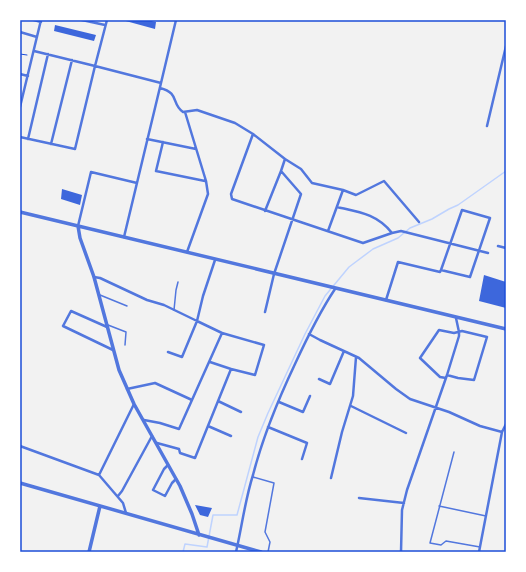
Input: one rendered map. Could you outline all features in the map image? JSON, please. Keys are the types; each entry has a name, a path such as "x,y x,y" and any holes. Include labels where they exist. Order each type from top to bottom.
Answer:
{"street":[{"path":"20,107 41,21 34,20"},
{"path":"82,20 106,25"},
{"path":"20,137 75,149 107,20"},
{"path":"124,237 176,20"},
{"path":"20,32 37,37"},
{"path":"487,126 506,46"},
{"path":"34,51 161,83"},
{"path":"28,139 48,54"},
{"path":"51,144 72,60"},
{"path":"20,74 28,76"},
{"path":"160,88 168,90 174,96 179,110 185,112 197,110 235,123 253,134 301,170 312,182 356,195 384,181 419,222"},
{"path":"185,112 206,181 208,194 186,253"},
{"path":"253,134 231,194 232,199 363,243 392,233 401,232 488,253"},
{"path":"147,139 196,149"},
{"path":"163,142 156,171 206,181"},
{"path":"265,211 285,159"},
{"path":"265,312 274,274 301,194 281,171"},
{"path":"137,183 91,172 78,226 80,238 94,277 119,370 134,404 176,479 192,514 199,535"},
{"path":"328,231 342,190"},
{"path":"336,207 373,216 387,226 392,233"},
{"path":"386,301 398,262 440,272 442,270 470,277 490,218 462,210 442,270"},
{"path":"20,212 506,329"},
{"path":"498,246 506,248"},
{"path":"168,352 182,357 197,321 203,296 215,260"},
{"path":"94,277 100,278 147,300 164,305 222,333 264,345 255,375 210,362"},
{"path":"236,552 252,476 263,440 278,402 309,334 320,312 335,289"},
{"path":"106,325 71,311 63,326 113,350"},
{"path":"401,552 402,510 407,490 447,377 459,332 456,318"},
{"path":"439,330 454,333 459,332 462,331 487,337 474,380 440,377 420,358 439,330"},
{"path":"144,420 179,429 222,333"},
{"path":"309,334 356,357 410,399 436,407 480,426 502,432"},
{"path":"319,379 330,384 344,351"},
{"path":"331,478 342,432 351,406 356,357"},
{"path":"157,443 179,449 180,453 195,458 231,369"},
{"path":"128,389 155,383 192,400"},
{"path":"278,402 303,412 310,396"},
{"path":"218,401 241,412"},
{"path":"99,475 134,404"},
{"path":"351,406 406,434"},
{"path":"479,552 502,432 506,424"},
{"path":"208,426 231,436"},
{"path":"268,427 307,443 302,459"},
{"path":"118,496 152,435"},
{"path":"20,446 99,475 123,503 126,513"},
{"path":"168,465 164,469 153,490 165,496 172,482 176,479"},
{"path":"20,483 261,552"},
{"path":"359,498 404,503"},
{"path":"89,552 100,506"}],"lane":[{"path":"174,310 178,282"},
{"path":"98,294 127,306"},
{"path":"106,325 126,332 125,344"},
{"path":"454,452 430,543 441,545 446,541 480,547"},
{"path":"252,476 274,483 266,532 270,542 268,552"},
{"path":"439,506 486,516"}],"path":[{"path":"20,54 32,56"}],"building":[{"path":"122,20 147,20 156,22 155,29"},
{"path":"55,25 96,35 94,41 54,31"},
{"path":"62,189 82,195 80,205 61,199"},
{"path":"484,275 506,282 506,308 479,301"},
{"path":"195,505 212,508 208,517 200,515"}],"waterway":[{"path":"183,552 185,544 207,547 213,515 237,515 258,437 268,413 305,334 325,296 349,267 373,249 398,238 410,228 432,219 458,205 506,171"}]}
